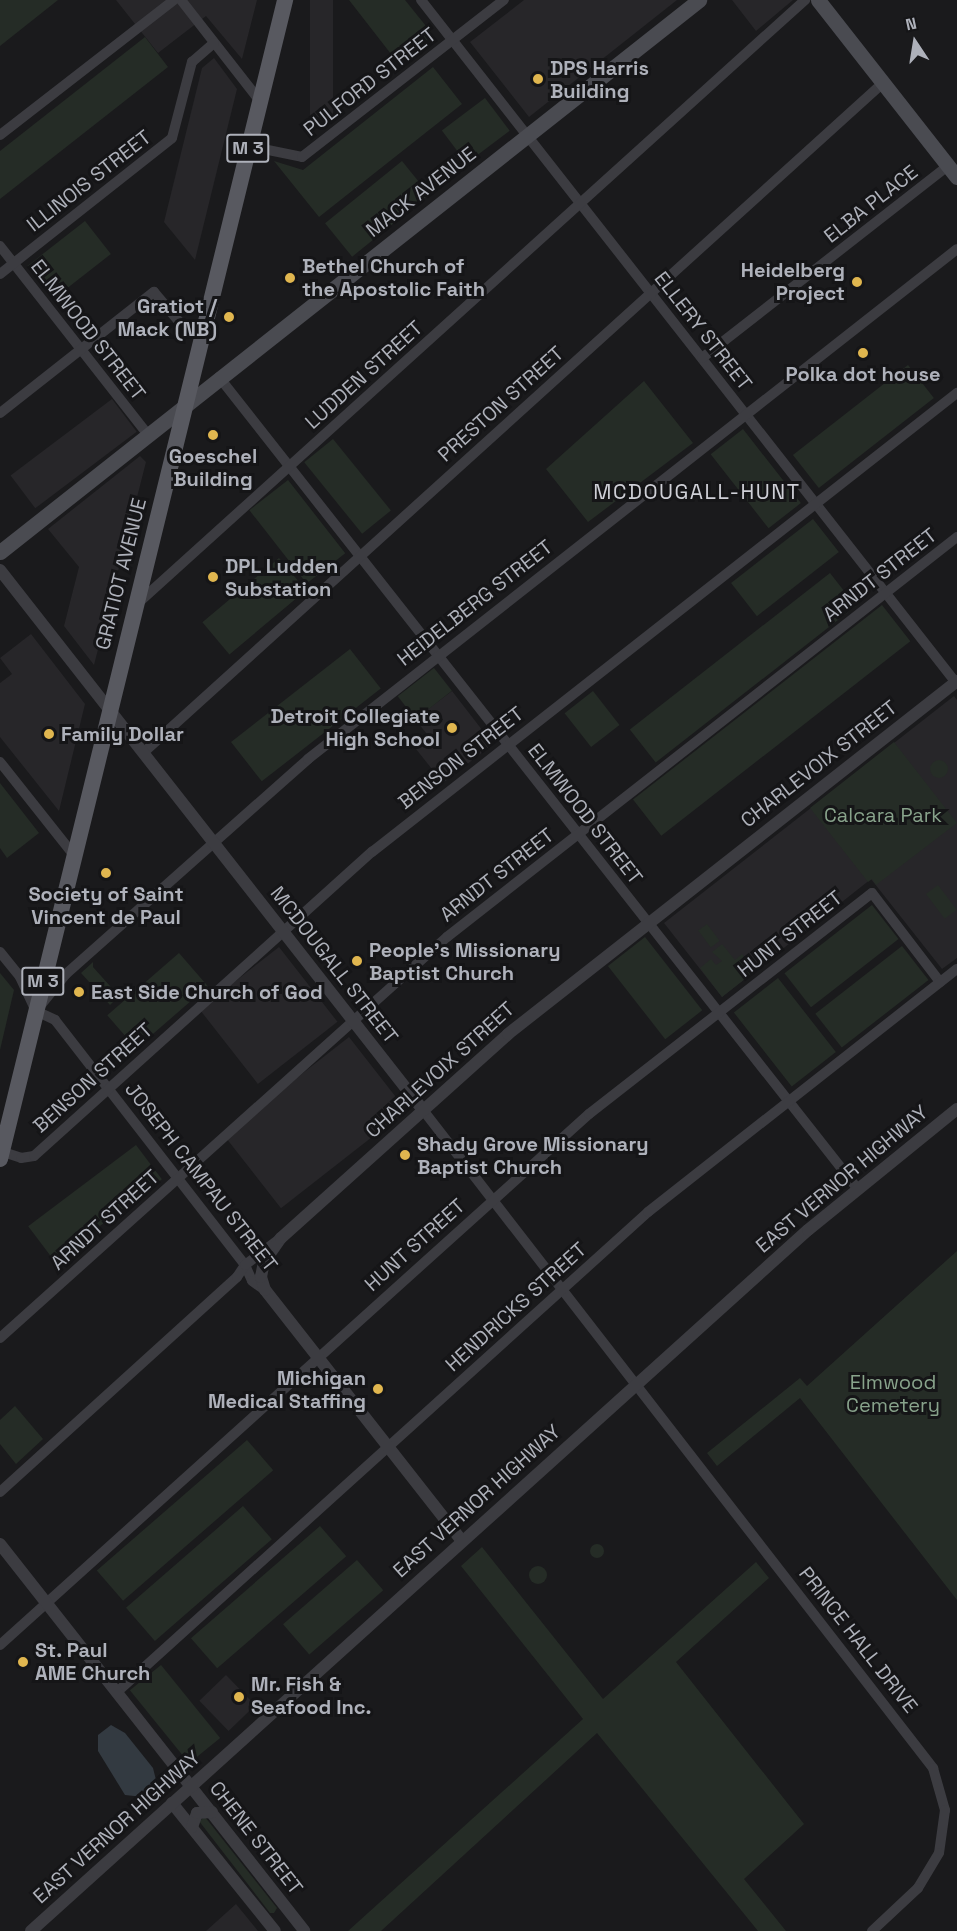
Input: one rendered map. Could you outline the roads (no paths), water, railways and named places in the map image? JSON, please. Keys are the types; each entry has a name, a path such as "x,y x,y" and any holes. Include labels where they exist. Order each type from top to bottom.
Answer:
{"main road":[{"name":"GRATIOT AVENUE","path":"0,1154 285,0"},
{"name":"MACK AVENUE","path":"0,552 699,0"},
{"path":"818,0 953,172"}],"street":[{"path":"0,135 174,0"},
{"path":"181,0 260,101"},
{"name":"ELLERY STREET","path":"421,0 956,682"},
{"name":"PULFORD STREET","path":"249,146 297,158 331,136 504,0"},
{"name":"LUDDEN STREET","path":"134,606 805,0"},
{"name":"ILLINOIS STREET","path":"0,274 172,138 192,62 214,43"},
{"name":"PRESTON STREET","path":"143,753 884,82"},
{"name":"ELBA PLACE","path":"702,358 953,172"},
{"name":"ELMWOOD STREET","path":"0,246 148,435"},
{"name":"HEIDELBERG STREET","path":"36,1011 66,974 213,842 437,655 957,249"},
{"path":"0,413 154,292 181,324 202,332"},
{"name":"ELMWOOD STREET","path":"219,377 857,1188"},
{"name":"BENSON STREET","path":"0,1154 21,1158 34,1156 372,852 957,393"},
{"name":"ARNDT STREET","path":"0,1338 447,937 957,537"},
{"name":"MCDOUGALL STREET","path":"0,570 636,1384"},
{"name":"CHARLEVOIX STREET","path":"0,1492 237,1277 245,1265 281,1238 513,1029 956,682"},
{"path":"0,762 73,854"},
{"name":"HUNT STREET","path":"0,1645 589,1114 872,893 940,982"},
{"path":"1,954 20,977 36,1011"},
{"name":"HENDRICKS STREET","path":"117,1692 648,1212 957,969"},
{"name":"JOSEPH CAMPAU STREET","path":"36,1011 55,1020 245,1265 252,1281 265,1290 462,1541"},
{"name":"EAST VERNOR HIGHWAY","path":"31,1931 636,1384 857,1188 957,1109"},
{"path":"265,1290 262,1267 281,1238"},
{"name":"PRINCE HALL DRIVE","path":"636,1384 924,1754 938,1780 945,1820 935,1862 918,1888 872,1931"},
{"name":"CHENE STREET","path":"0,1544 301,1927"},
{"path":"172,1803 275,1931"},
{"path":"192,1827 197,1813 212,1812"},
{"path":"266,1920 278,1918 285,1907"},
{"path":"282,1931 301,1927"}],"place":[{"name":"DPS Harris Building","path":"538,79"},
{"name":"Bethel Church of the Apostolic Faith","path":"290,278"},
{"name":"Heidelberg Project","path":"857,282"},
{"name":"Gratiot / Mack (NB)","path":"229,317"},
{"name":"Polka dot house","path":"863,353"},
{"name":"Goeschel Building","path":"213,435"},
{"name":"DPL Ludden Substation","path":"213,577"},
{"name":"Detroit Collegiate High School","path":"452,728"},
{"name":"Family Dollar","path":"49,734"},
{"name":"Society of Saint Vincent de Paul","path":"106,873"},
{"name":"People's Missionary Baptist Church","path":"357,961"},
{"name":"East Side Church of God","path":"79,992"},
{"name":"Shady Grove Missionary Baptist Church","path":"405,1155"},
{"name":"Michigan Medical Staffing","path":"378,1389"},
{"name":"St. Paul AME Church","path":"23,1662"},
{"name":"Mr. Fish & Seafood Inc.","path":"239,1697"}],"district":[{"name":"MCDOUGALL-HUNT","path":"697,492"}],"park label":[{"name":"Calcara Park","path":"883,815"},
{"name":"Elmwood Cemetery","path":"893,1394"}]}
